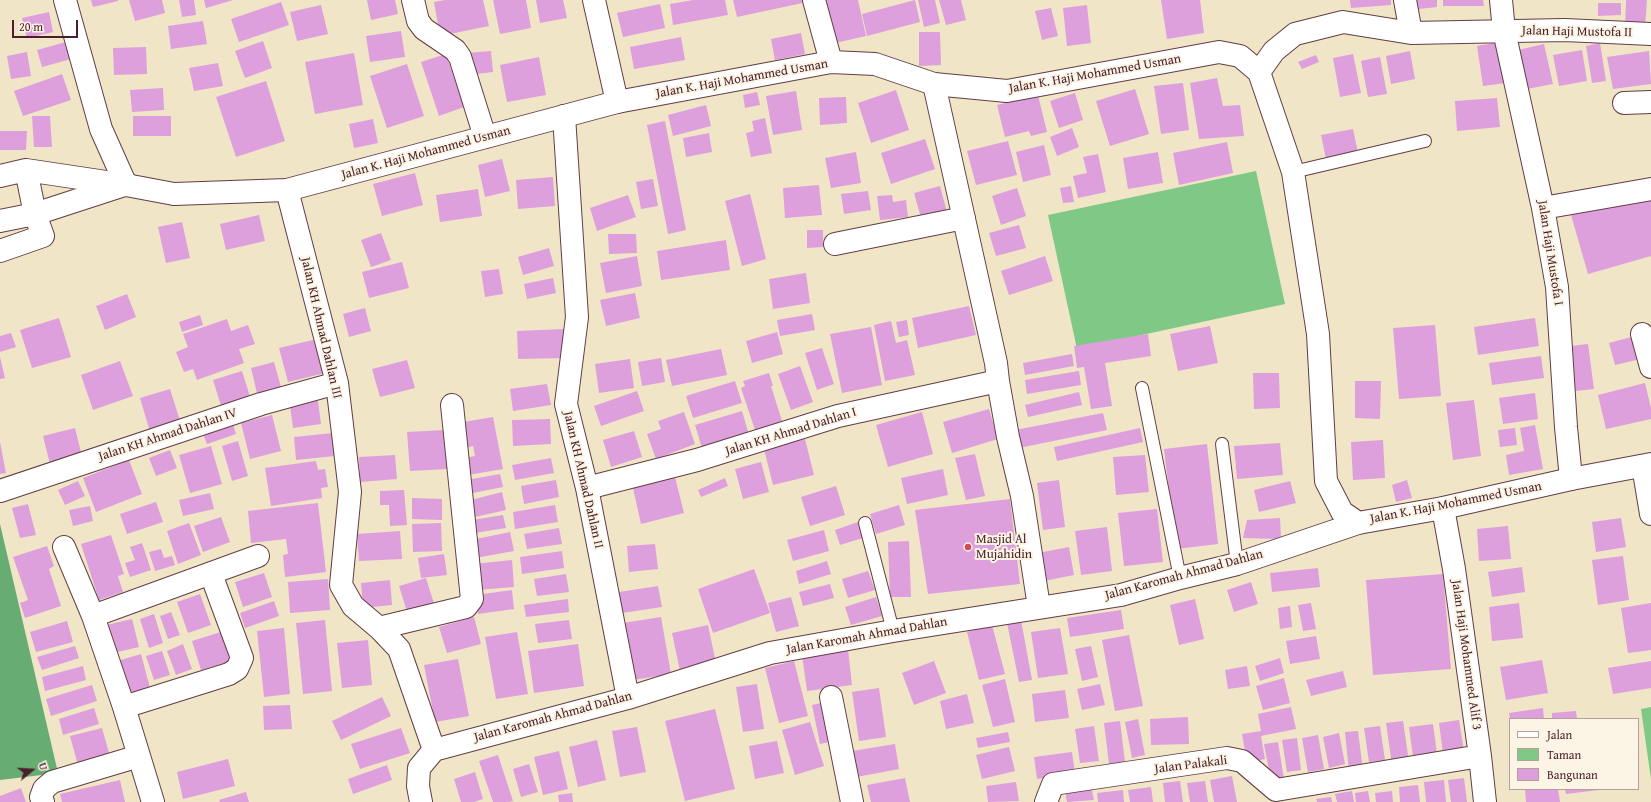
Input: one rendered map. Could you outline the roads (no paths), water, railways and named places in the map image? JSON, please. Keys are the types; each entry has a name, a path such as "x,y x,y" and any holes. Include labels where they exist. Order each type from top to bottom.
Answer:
{"street":[{"path":"65,0 101,129 126,185"},
{"path":"413,0 418,21 424,29 455,50 460,57 485,137"},
{"path":"594,0 617,102"},
{"path":"814,0 831,62"},
{"path":"1405,0 1411,33"},
{"name":"Jalan Haji Mustofa I","path":"1501,0 1504,32 1543,208 1557,288 1571,479"},
{"name":"Jalan Haji Mustofa II","path":"1259,72 1274,51 1296,34 1344,22 1411,33 1565,30 1651,34"},
{"name":"Jalan K. Haji Mohammed Usman","path":"0,176 26,170 126,185 174,194 287,190 617,102 831,62 875,64 934,84 1007,91 1219,52 1240,56 1259,72 1293,172 1318,334 1326,481 1342,512 1358,522 1443,508 1571,479 1647,465"},
{"path":"934,84 996,363 1008,437 1022,496 1039,607"},
{"path":"1624,103 1651,102"},
{"name":"Jalan KH Ahmad Dahlan II","path":"564,116 577,317 566,404 587,488 628,698"},
{"path":"0,251 43,236 35,214 26,170"},
{"name":"Jalan K. Haji Mohammed Usman","path":"0,222 35,214 126,185"},
{"path":"1543,208 1651,189"},
{"name":"Jalan KH Ahmad Dahlan III","path":"287,190 337,383 350,492 341,585 353,606 379,628 399,648 434,750"},
{"path":"835,244 964,218"},
{"path":"1642,334 1651,367"},
{"name":"Jalan KH Ahmad Dahlan I","path":"587,488 697,460 838,416 998,381"},
{"name":"Jalan KH Ahmad Dahlan IV","path":"0,491 261,404 337,383"},
{"path":"379,628 466,607 472,599 452,405"},
{"path":"1647,465 1651,514"},
{"name":"Jalan Haji Mohammed Alif 3","path":"1443,508 1454,569 1485,802"},
{"name":"Jalan Karomah Ahmad Dahlan","path":"434,750 628,698 770,654 893,631 1120,595 1237,564 1358,522"},
{"path":"64,547 93,616 124,707 153,802"},
{"path":"93,616 258,556"},
{"path":"124,707 229,674 237,669 242,658 211,574"},
{"path":"831,697 852,802"},
{"path":"421,802 418,786 419,768 434,750"},
{"path":"43,802 41,797 44,789 52,782 139,756"},
{"name":"Jalan Palakali","path":"1046,802 1053,784 1227,758 1242,761 1276,790 1480,756"}],"lane":[{"path":"1293,172 1425,141"},
{"path":"1142,388 1180,578"},
{"path":"1222,444 1237,564"},
{"path":"865,524 893,631"}],"place":[{"name":"Masjid Al Mujahidin","path":"968,547"}]}
